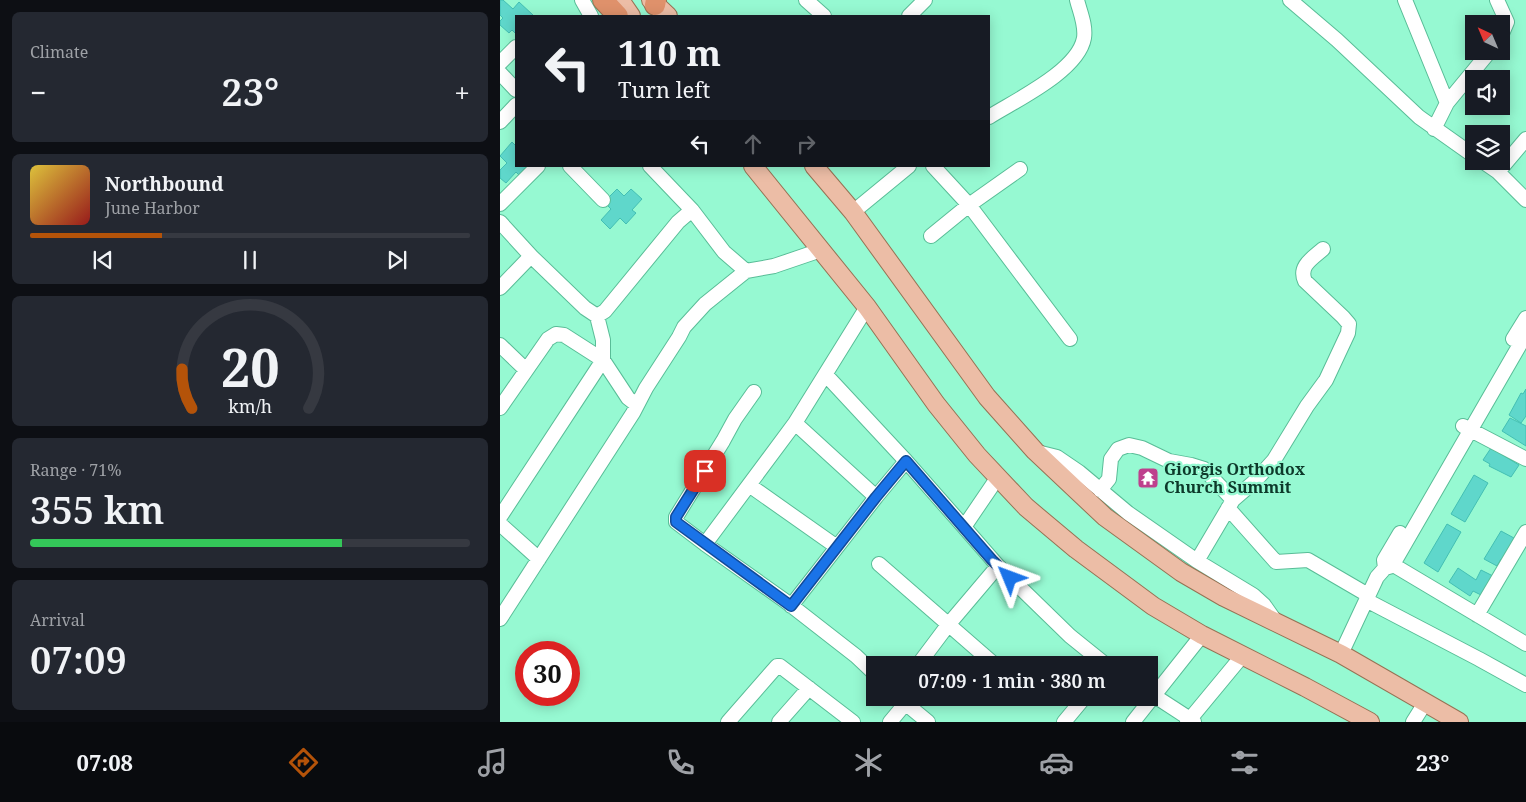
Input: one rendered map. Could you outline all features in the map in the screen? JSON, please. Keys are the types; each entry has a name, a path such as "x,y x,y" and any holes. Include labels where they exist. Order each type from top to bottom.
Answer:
{"highway":[{"path":"603,0 617,15"}],"main road":[{"path":"620,0 630,15"},
{"path":"754,167 867,307 936,404 976,455 1026,507 1107,574 1153,606 1202,635 1370,722"},
{"path":"815,167 853,212 987,397 1035,451 1105,517 1181,572 1224,597 1341,654 1459,722"}],"street":[{"path":"582,0 590,15"},
{"path":"806,0 823,15"},
{"path":"910,15 925,0"},
{"path":"990,116 1058,74 1074,60 1084,38 1083,22 1077,0"},
{"path":"1290,0 1337,40 1419,117 1465,150"},
{"path":"1405,0 1447,103"},
{"path":"1497,0 1504,15"},
{"path":"500,63 515,48"},
{"path":"1434,129 1447,103 1483,60"},
{"path":"500,72 515,86"},
{"path":"500,122 515,106"},
{"path":"1498,172 1526,138"},
{"path":"500,204 537,167"},
{"path":"571,167 602,200"},
{"path":"651,167 692,210 724,252 746,271"},
{"path":"853,212 908,167"},
{"path":"934,167 969,205 1070,339"},
{"path":"931,236 969,205 1020,169"},
{"path":"1495,170 1526,200"},
{"path":"596,316 605,311 678,222 692,210"},
{"path":"500,222 585,308 596,316 603,340 603,360 500,517"},
{"path":"1197,561 1231,504 1274,460 1307,406 1326,380 1348,332 1349,324 1302,275 1304,267 1323,249"},
{"path":"501,615 539,560 633,413 646,388 684,327 705,304 746,271 774,266 821,250"},
{"path":"500,288 532,256"},
{"path":"705,544 795,423 867,307"},
{"path":"1341,654 1376,577 1387,564 1526,318"},
{"path":"500,408 525,369 548,339 556,334 564,335 603,360 628,398 637,405"},
{"path":"1466,427 1526,334"},
{"path":"500,345 525,369"},
{"path":"826,375 906,461 998,566 1070,636 1095,656"},
{"path":"754,392 735,419 676,517 676,522 791,606 866,665"},
{"path":"795,423 876,497"},
{"path":"1466,427 1526,459"},
{"path":"1100,490 1109,480 1111,459 1114,454 1118,449 1129,445 1142,448 1169,462 1204,469 1276,562 1308,560 1367,598 1526,685"},
{"path":"1035,451 1057,457 1079,472 1128,513 1197,561 1253,595 1264,605 1277,622"},
{"path":"791,606 906,461"},
{"path":"964,527 998,477"},
{"path":"749,485 837,547"},
{"path":"500,524 539,560"},
{"path":"1477,615 1526,532"},
{"path":"878,564 984,656"},
{"path":"1387,564 1526,644"},
{"path":"925,656 948,625 998,566"},
{"path":"1158,687 1202,635"},
{"path":"1158,698 1190,721 1243,655"},
{"path":"728,722 776,666 780,666 809,688 846,720"},
{"path":"779,722 809,688"},
{"path":"1413,722 1425,703"},
{"path":"890,722 899,706"},
{"path":"908,706 928,722"},
{"path":"1064,722 1077,706"},
{"path":"1133,722 1144,706"}],"building":[{"path":"500,0 503,0 513,9 519,2 533,15 515,15 515,33 512,30 509,33 500,25 500,21 503,18 500,15"},
{"path":"512,142 515,145 515,167 529,167 521,177 516,172 506,183 500,178 500,170 507,163 500,156"},
{"path":"617,189 624,196 631,189 642,199 632,210 636,213 626,224 620,218 610,229 601,220 611,209 604,202"},
{"path":"1526,389 1526,416 1521,423 1509,415 1521,393 1523,394"},
{"path":"1510,418 1526,426 1526,446 1502,431"},
{"path":"1491,448 1519,465 1511,477 1489,466 1490,464 1483,460"},
{"path":"1474,475 1488,483 1465,522 1451,514"},
{"path":"1447,524 1461,532 1438,572 1424,563"},
{"path":"1501,531 1514,538 1503,560 1501,559 1497,566 1484,559"},
{"path":"1458,568 1476,580 1481,570 1495,577 1485,597 1473,591 1470,596 1449,582"}],"place":[{"name":"Giorgis Orthodox Church Summit","path":"1148,478"}],"route":[{"path":"705,471 676,517 676,522 791,606 906,461 1010,578"}]}
